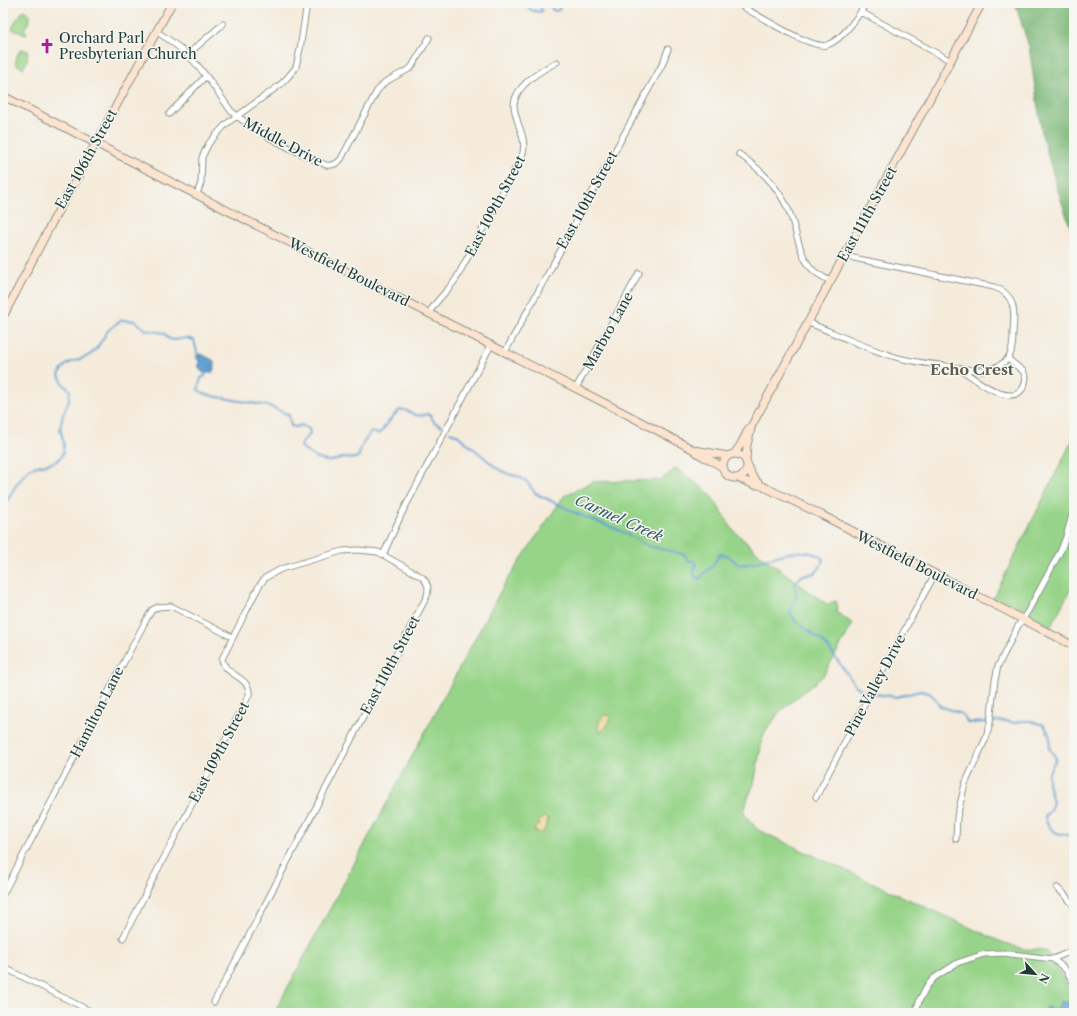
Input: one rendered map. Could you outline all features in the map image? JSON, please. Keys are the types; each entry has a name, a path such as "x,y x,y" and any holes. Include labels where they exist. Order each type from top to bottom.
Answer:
{"main road":[{"name":"East 106th Street","path":"3,317 57,213 172,3"},
{"name":"East 111th Street","path":"747,462 747,445 752,425 982,3"},
{"name":"Westfield Boulevard","path":"3,96 491,344 694,450 699,455 714,461 724,469"},
{"name":"East 111th Street","path":"731,455 741,444 747,428 752,425"},
{"name":"Westfield Boulevard","path":"694,450 731,455"},
{"path":"747,462 745,473 738,478 729,476 724,469 725,461 731,455 742,456 747,462 752,476 760,485"},
{"name":"Westfield Boulevard","path":"738,478 755,485 760,485 820,514 1074,646"}],"street":[{"path":"197,194 201,186 201,168 204,152 209,143 221,129 280,85 296,67 307,3"},
{"path":"736,3 800,38 819,46 825,46 837,40 861,12 866,3"},
{"path":"861,12 950,61"},
{"path":"188,54 223,24"},
{"name":"Middle Drive","path":"157,32 171,40 188,54 231,111 238,117 280,143 326,166 334,165 341,159 376,91 385,82 411,68 429,38"},
{"name":"East 110th Street","path":"505,352 663,63 668,49"},
{"name":"East 109th Street","path":"429,313 433,306 456,279 522,156 525,147 524,140 514,110 516,98 520,90 530,79 544,68 557,62"},
{"path":"169,114 206,76"},
{"path":"739,154 761,171 774,186 790,213 802,253 815,272 830,281"},
{"path":"807,322 893,357 910,361 976,371 996,366 1008,359 1012,350 1015,319 1012,301 1003,291 994,287 844,256"},
{"name":"Marbro Lane","path":"576,388 639,273"},
{"path":"383,555 402,513 491,344"},
{"path":"961,369 996,392 1006,395 1014,395 1020,391 1026,378 1023,371 1008,359"},
{"path":"956,839 957,817 965,784 986,738 991,721 995,680 998,666 1062,546 1074,508"},
{"name":"East 109th Street","path":"123,938 249,695 250,689 245,682 225,668 222,659 259,586 265,578 274,572 342,551 369,551 383,555"},
{"name":"East 110th Street","path":"214,1002 427,596 428,588 426,580 383,555"},
{"name":"Pine Valley Drive","path":"816,797 868,697 935,574"},
{"name":"Hamilton Lane","path":"3,894 142,626 152,610 158,607 171,606 232,637"},
{"path":"1057,888 1066,895 1074,906"},
{"path":"915,1013 923,992 927,986 934,978 957,963 984,954 1003,953 1054,959 1074,950"},
{"path":"1054,959 1065,969 1074,983"},
{"path":"3,967 94,1013"}],"green space":[{"path":"1015,3 1074,3 1074,238 1057,188 1042,134 1029,47"},
{"path":"24,10 31,16 24,29 27,33 25,35 12,29 15,22"},
{"path":"22,49 28,51 27,61 23,68 15,64 18,53"},
{"path":"1074,437 1074,583 1050,628 993,599"},
{"path":"676,468 710,494 733,530 759,554 829,606 832,602 836,601 838,607 836,612 853,624 823,676 780,711 763,736 754,784 747,800 744,814 758,830 999,941 1023,949 1046,950 1074,997 1074,1013 274,1013 505,583 564,496 592,482 661,480"}],"sand":[{"path":"604,715 611,717 606,728 600,732 599,723"},
{"path":"544,817 548,819 544,831 541,833 534,831 536,826 540,825 538,821"}],"water":[{"path":"201,354 214,361 214,369 212,373 203,373 200,369 199,361 196,357"},
{"path":"1060,1001 1070,1003 1067,1013 1045,1013 1046,1007 1058,1010"}],"waterway":[{"path":"525,3 531,10 539,12 542,11 540,6 541,3"},
{"path":"551,3 554,11 559,10 561,3"},
{"name":"Carmel Creek","path":"64,444 60,428 69,400 70,390 64,385 59,376 65,366 91,354 98,347 107,332 118,322 122,320 135,321 146,330 164,333 169,339 176,340 186,338 194,340 198,356"},
{"name":"Carmel Creek","path":"207,371 205,376 201,378 198,390 212,396 269,406 289,415 291,426 296,427 301,425 309,429 310,434 303,441 301,446 310,455 327,461 342,458 352,459 358,457 363,443 371,432 379,434 400,410 406,410 415,415 427,414 431,416 434,422 442,426"},
{"name":"Carmel Creek","path":"450,432 456,434 498,469 508,474 520,477 528,483 535,493 580,515 621,531 648,546 685,555 688,561 694,561 697,566 693,569 695,577 700,579 704,573 712,567 719,555 724,554 738,564 742,565 796,552 815,554 823,559 816,572 802,575 795,585 797,595 790,613 795,621 828,647 855,685 863,691 896,697 921,691 929,693 934,697 940,706 962,714 968,723 1006,721 1015,723 1021,721 1031,721 1044,725 1050,736 1049,748 1056,758 1048,775 1048,783 1053,802 1045,817 1049,826 1055,832 1064,835 1074,835"},
{"name":"Carmel Creek","path":"20,480 31,468 58,460 61,457 64,445"},
{"name":"Carmel Creek","path":"3,504 8,499 19,481"}],"place":[{"name":"Orchard Parl Presbyterian Church","path":"47,46"}],"district":[{"name":"Echo Crest","path":"972,369"}]}
